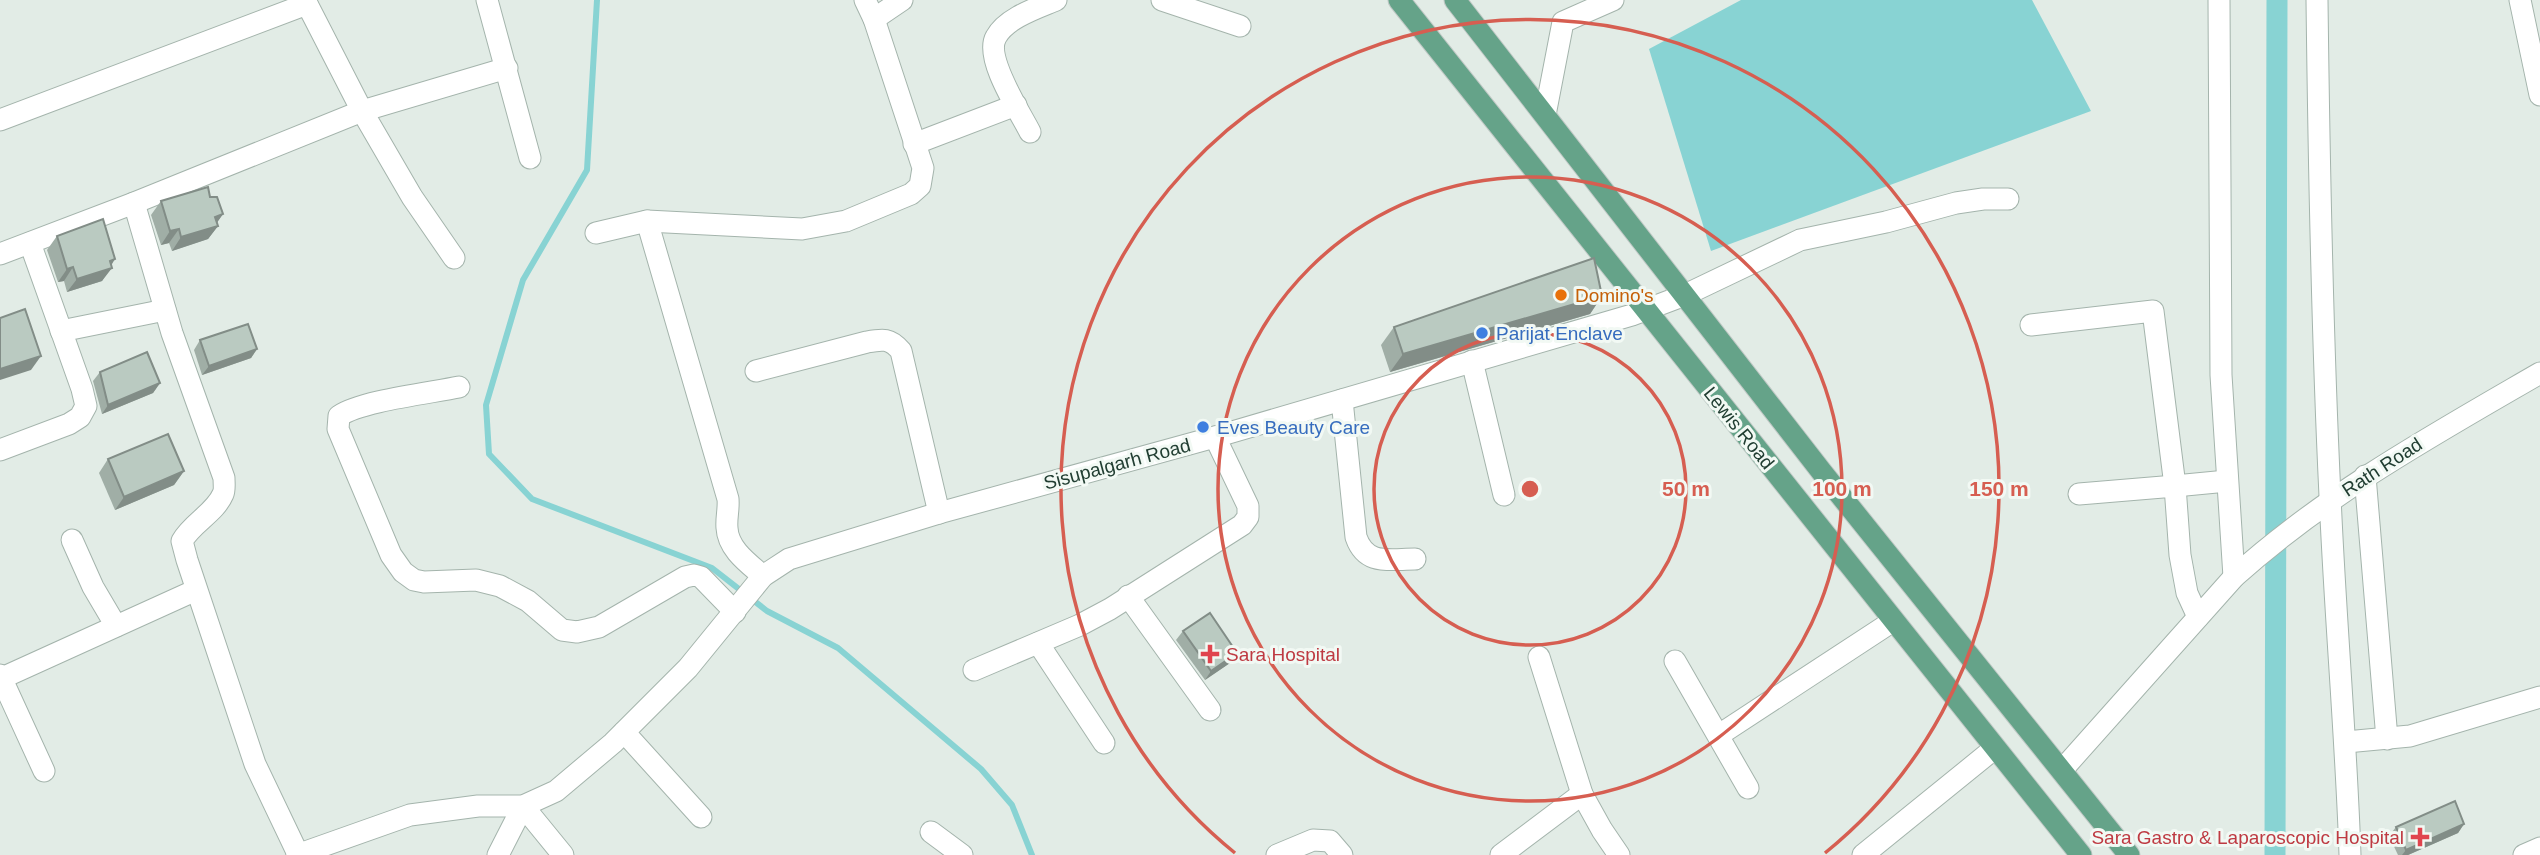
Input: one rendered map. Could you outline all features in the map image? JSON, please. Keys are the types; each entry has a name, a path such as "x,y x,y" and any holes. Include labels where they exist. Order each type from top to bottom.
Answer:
{"main road":[{"name":"Lewis Road","path":"1399,0 2081,855"},
{"name":"Lewis Road","path":"1455,0 1934,614 2129,855"},
{"path":"2033,795 2062,770"}],"street":[{"path":"487,0 530,158"},
{"path":"596,233 647,221 802,229 846,221 911,194 920,186 923,169 869,9 902,0"},
{"path":"1030,132 999,72 992,48 996,35 1012,21 1056,0"},
{"path":"1162,0 1240,26"},
{"path":"1545,116 1569,0"},
{"path":"1563,22 1613,0"},
{"path":"2219,0 2221,375 2234,577"},
{"path":"2317,0 2321,292 2350,855"},
{"path":"2520,0 2540,95"},
{"path":"0,120 306,2 362,111 412,197 454,258"},
{"path":"0,254 362,111 507,68"},
{"path":"914,144 1016,105"},
{"name":"Sisupalgarh Road","path":"523,806 556,791 624,732 688,668 760,581 789,559 939,513 1215,437 1645,311 1685,295 1800,240 1886,222 1956,203 2008,199"},
{"path":"134,203 165,310 224,478 224,493 215,505 189,528 182,541 254,764 297,855 410,815 478,806 523,806"},
{"path":"647,221 728,499 726,525 729,539 760,581"},
{"path":"0,450 69,424 80,417 86,406 30,243"},
{"path":"61,331 165,310"},
{"path":"2031,325 2153,311 2175,486 2180,555 2187,593 2198,617"},
{"path":"756,370 867,342 885,339 894,343 901,351 939,513"},
{"path":"1472,361 1504,495"},
{"name":"Rath Road","path":"2062,770 2234,577 2257,556 2365,476 2540,373"},
{"path":"459,387 364,406 348,410 339,416 338,429 391,555 403,572 414,580 424,582 476,580 500,586 528,601 562,630 577,632 599,627 685,577 694,575 701,577 738,608"},
{"path":"1342,400 1356,537 1360,548 1366,555 1376,559 1415,559"},
{"path":"974,670 1080,625 1231,532 1248,517 1248,506 1215,437"},
{"path":"2365,476 2387,739"},
{"path":"2080,494 2227,481"},
{"path":"72,540 93,587 116,626"},
{"path":"44,771 1,676 196,590"},
{"path":"1128,596 1210,710"},
{"path":"1719,735 1892,621"},
{"path":"1038,643 1104,743"},
{"path":"1539,657 1582,794 1619,855"},
{"path":"1675,661 1748,788"},
{"path":"2346,742 2410,736 2540,697"},
{"path":"624,732 701,817"},
{"path":"1863,855 1995,748"},
{"path":"1501,855 1582,794"},
{"path":"498,855 523,806"},
{"path":"523,806 563,855"},
{"path":"931,832 962,855"},
{"path":"1277,855 1314,840 1330,841 1342,855"},
{"path":"2524,855 2540,848"}],"water":[{"path":"1741,0 2032,0 2091,111 1711,251 1649,49"}],"building":[{"path":"208,187 210,197 217,197 223,214 215,217 218,226 181,237 179,229 170,231 161,201"},
{"path":"103,219 115,259 110,261 112,268 77,279 73,267 67,269 57,236"},
{"path":"1594,258 1602,296 1403,354 1394,327"},
{"path":"25,309 41,356 0,369 0,318"},
{"path":"248,324 257,349 209,366 200,340"},
{"path":"147,352 160,383 108,405 100,372"},
{"path":"168,434 184,471 124,497 108,459"},
{"path":"1210,613 1237,653 1211,671 1183,631"},
{"path":"2455,801 2464,824 2406,850 2396,827"}],"waterway":[{"path":"597,0 587,170 523,280 486,405 489,454 532,499 712,568 767,611 838,648 981,769 1012,805 1032,855"},
{"path":"2275,855 2277,0"}],"place":[{"name":"Domino's","path":"1561,295"},
{"name":"Parijat Enclave","path":"1482,333"},
{"name":"Eves Beauty Care","path":"1203,427"},
{"name":"Sara Hospital","path":"1210,654"},
{"name":"Sara Gastro & Laparoscopic Hospital","path":"2420,837"}]}
